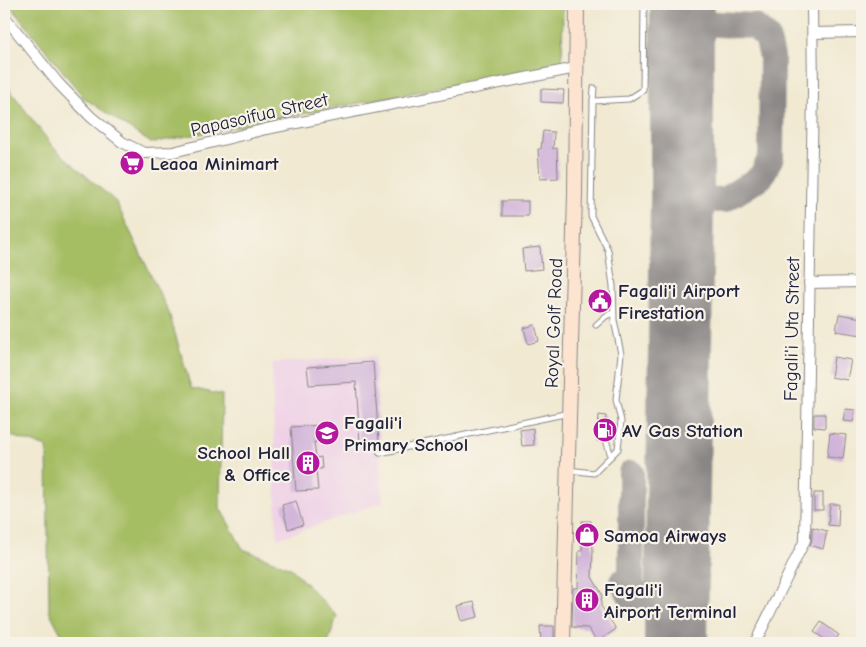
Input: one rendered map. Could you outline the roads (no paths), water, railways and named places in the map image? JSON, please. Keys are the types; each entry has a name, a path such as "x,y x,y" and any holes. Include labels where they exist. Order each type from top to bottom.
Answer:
{"main road":[{"name":"Royal Golf Road","path":"563,643 575,194 577,4"}],"street":[{"name":"Fagali'i Uta Street","path":"755,643 805,540 813,101 812,4"},
{"name":"Papasoifua Street","path":"4,16 58,83 91,117 122,142 144,154 173,152 266,128 576,68"},
{"path":"812,34 862,32"},
{"path":"809,283 862,282"}],"lane":[{"path":"593,101 629,99 643,90 644,4"},
{"path":"568,470 594,473 618,449 621,421 616,400 621,354 613,313 608,250 591,216 594,88"},
{"path":"596,325 606,316 613,313"},
{"path":"380,452 569,413"},
{"path":"606,440 611,456"}],"place":[{"name":"Leaoa Minimart","path":"132,163"},
{"name":"Fagali'i Airport Firestation","path":"600,301"},
{"name":"AV Gas Station","path":"605,430"},
{"name":"Fagali'i Primary School","path":"327,433"},
{"name":"School Hall & Office","path":"308,463"},
{"name":"Samoa Airways","path":"587,535"},
{"name":"Fagali'i Airport Terminal","path":"587,600"}]}
